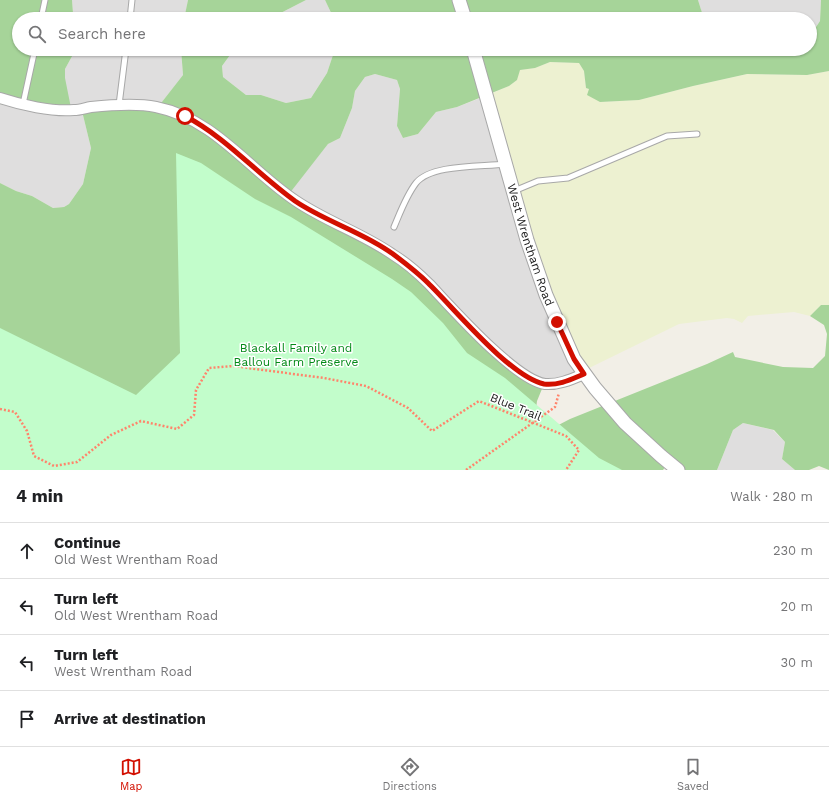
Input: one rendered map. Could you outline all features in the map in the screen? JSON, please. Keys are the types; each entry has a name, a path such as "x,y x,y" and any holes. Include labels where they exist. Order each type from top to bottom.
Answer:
{"street":[{"path":"459,0 463,12"},
{"name":"West Wrentham Road","path":"475,56 527,240 546,295 574,359 584,374 625,423 660,456 678,470"},
{"path":"0,98 23,104 74,110 90,107 138,106 170,111 185,116 210,130 296,201 325,219 361,236 393,254 428,283 491,348 527,376 544,384 561,383 584,374"}],"lane":[{"path":"42,12 45,0"},
{"path":"131,12 132,0"},
{"path":"23,104 33,56"},
{"path":"119,106 125,56"},
{"path":"514,191 538,181 568,178 667,136 697,134"},
{"path":"394,227 416,183 425,175 440,171 506,164"}],"path":[{"name":"Blue Trail","path":"0,409 15,412 27,431 34,456 54,466 77,462 111,434 141,421 177,429 194,415 196,390 209,368 233,366 324,378 366,386 408,408 432,431 479,401 566,436 579,450 566,470"},
{"path":"466,470 555,408 561,383"}],"shaded area":[{"path":"72,0 188,0 185,12 73,12"},
{"path":"306,0 325,0 331,12 283,12"},
{"path":"698,0 821,0 820,21 817,26 817,12 702,12"},
{"path":"72,56 182,56 183,75 158,107 82,111 91,148 83,184 69,204 64,207 53,208 32,196 16,191 0,183 0,104 17,106 65,78 65,69"},
{"path":"229,56 333,56 327,73 311,98 286,103 261,95 246,95 223,77 222,66"},
{"path":"375,74 397,80 400,89 397,126 403,138 418,134 436,112 457,107 483,97 583,371 544,384 288,194 328,144 340,138 352,108 355,91 365,77"},
{"path":"743,423 773,430 785,442 782,459 795,470 717,470 733,430"}],"green space":[{"path":"0,0 72,0 73,12 12,12 12,56 72,56 65,69 65,78 71,108 0,104"},
{"path":"188,0 306,0 283,12 185,12"},
{"path":"325,0 698,0 702,12 331,12"},
{"path":"821,0 829,0 829,71 807,75 747,74 639,100 600,102 587,95 589,89 586,88 584,71 579,63 550,62 535,68 520,70 517,80 509,86 457,107 436,112 418,134 403,138 397,126 400,89 397,80 375,74 365,77 355,91 352,108 340,138 328,144 289,194 397,262 449,306 499,356 544,384 537,401 536,409 0,470 0,183 16,191 32,196 53,208 64,207 69,204 83,184 91,148 82,111 158,107 183,75 182,56 229,56 222,66 223,77 246,95 261,95 286,103 311,98 327,73 333,56 817,56 817,26 820,21"},
{"path":"550,62 579,63 584,71 586,88 590,89 600,102 639,100 747,74 807,75 829,71 829,305 821,305 810,316 794,312 748,316 742,323 734,319 727,318 679,324 583,371 564,340 483,97 509,86 517,80 519,70 535,68"},
{"name":"Blackall Family and Ballou Farm Preserve","path":"176,153 201,163 255,199 291,217 411,292 443,323 467,353 505,378 599,458 622,470 0,470 0,328 136,395 180,353"},
{"path":"821,305 829,305 829,470 819,466 809,470 795,470 782,459 785,442 774,430 743,423 733,430 717,470 676,470 667,464 663,470 472,470 570,419 707,364 733,352 735,357 783,367 813,368 825,356 827,334 824,325 810,316"}],"route":[{"path":"185,116 210,130 280,190 296,201 325,219 361,236 393,254 428,283 491,348 527,376 544,384 561,383 584,374 574,359 557,322"}]}
